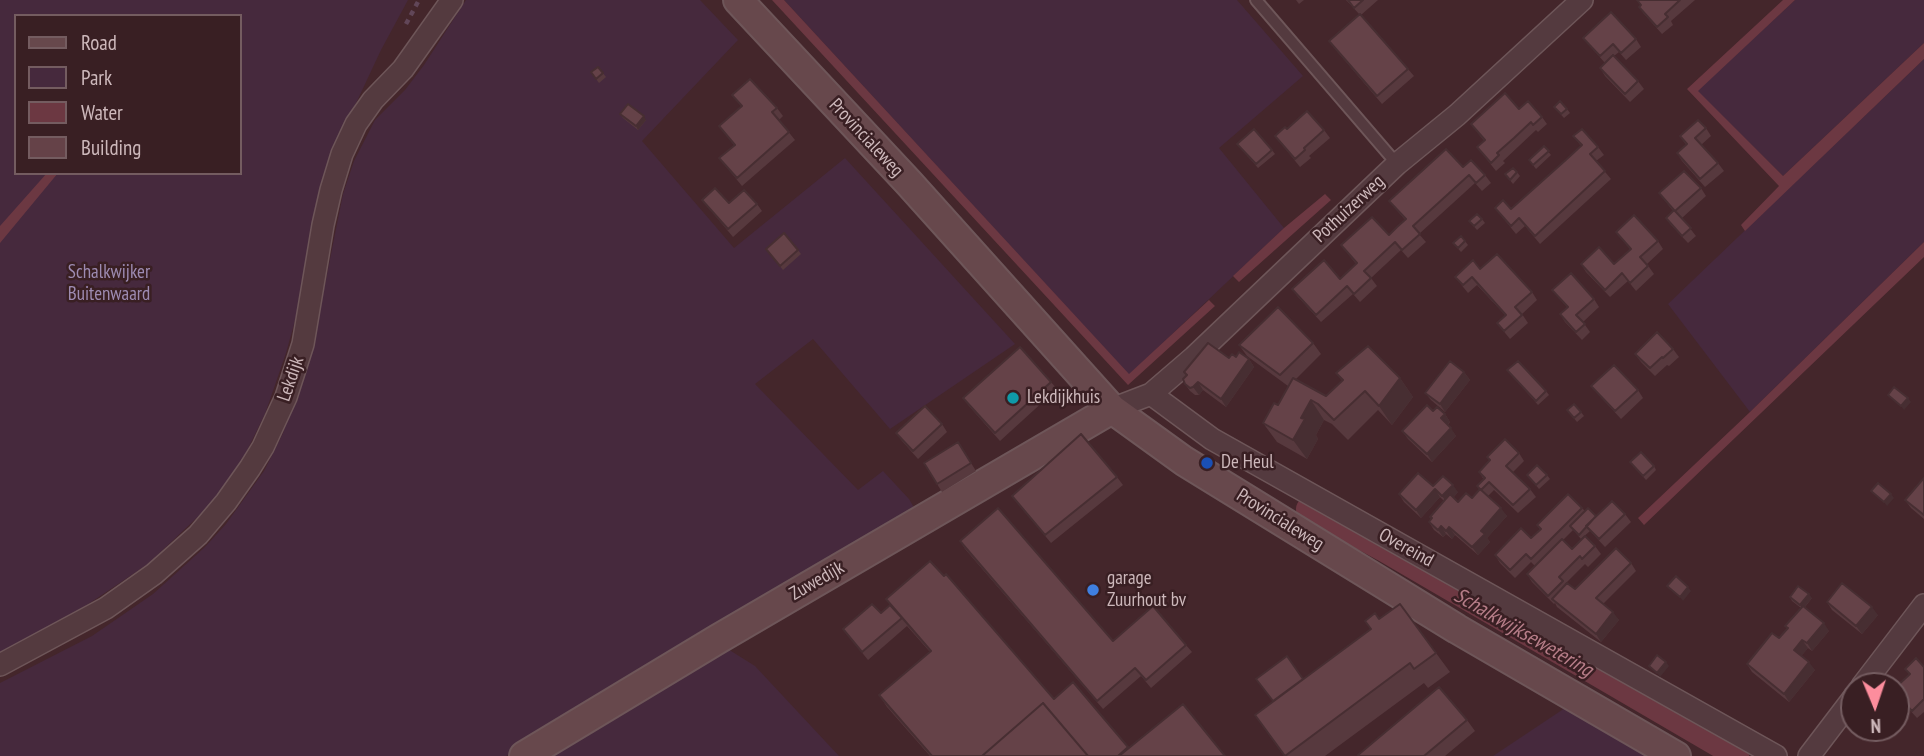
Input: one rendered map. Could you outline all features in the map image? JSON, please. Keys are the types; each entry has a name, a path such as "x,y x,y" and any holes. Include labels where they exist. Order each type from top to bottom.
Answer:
{"street":[{"name":"Lekdijk","path":"0,665 106,608 154,574 198,535 250,468 286,397 303,344 323,225 342,155 356,124 373,100 403,69 452,0"},
{"name":"Provincialeweg","path":"738,0 909,183 1112,409 1184,461 1457,629 1676,756"},
{"name":"Pothuizerweg","path":"1112,409 1152,394 1397,164 1457,115 1581,0"},
{"name":"Overeind","path":"1152,394 1212,439 1776,756"},
{"name":"Zuwedijk","path":"524,756 1112,409"},
{"path":"1873,672 1924,605"},
{"path":"1809,756 1840,715"}],"lane":[{"path":"1256,0 1397,164"}],"green space":[{"name":"Schalkwijker Buitenwaard","path":"0,0 408,0 381,50 328,163 318,198 296,317 286,353 265,414 240,465 206,509 148,564 69,617 0,653"},
{"path":"466,0 700,0 738,40 642,141 734,248 845,158 1015,344 890,429 813,339 755,384 858,490 883,471 909,499 916,511 506,756 0,756 0,683 92,636 153,594 226,524 264,471 283,433 298,391 320,309 343,194 354,161 375,120 405,90 424,65"},
{"path":"784,0 1237,0 1303,76 1219,148 1284,228 1129,375"},
{"path":"1795,0 1924,0 1924,43 1783,176 1697,91"},
{"path":"1924,59 1924,242 1750,412 1668,304"},
{"path":"723,646 755,666 839,756 542,756"},
{"path":"1568,706 1662,756 1493,756"}],"water":[{"path":"772,0 784,0 1129,374 1209,300 1215,306 1128,385"},
{"path":"1783,0 1795,0 1698,91 1783,176 1924,43 1924,59 1745,231 1741,225 1779,186 1687,89"},
{"path":"45,175 56,175 0,243 0,226"},
{"path":"1325,194 1331,200 1239,282 1233,276 1284,228"},
{"path":"1924,242 1924,257 1644,525 1638,518"}],"building":[{"path":"1348,0 1363,0 1354,8"},
{"path":"1637,0 1680,0 1665,14 1668,17 1657,27 1639,7 1641,5"},
{"path":"1611,12 1636,39 1621,53 1613,44 1600,56 1583,38"},
{"path":"1360,14 1408,69 1377,96 1329,41"},
{"path":"1613,55 1638,81 1625,94 1600,68"},
{"path":"598,67 603,73 596,79 591,72"},
{"path":"750,79 777,108 772,112 789,132 737,178 719,158 735,145 719,126 742,106 732,95"},
{"path":"1505,93 1519,109 1528,101 1542,117 1533,125 1531,122 1497,153 1499,155 1491,163 1477,147 1485,140 1471,124"},
{"path":"1560,101 1567,109 1561,114 1554,107"},
{"path":"628,104 644,116 636,126 620,114"},
{"path":"1307,111 1324,130 1295,159 1275,136"},
{"path":"1698,120 1706,128 1695,138 1718,163 1700,179 1677,153 1687,144 1680,136"},
{"path":"1254,129 1272,150 1256,164 1237,144"},
{"path":"1582,129 1598,147 1590,154 1605,171 1535,236 1519,218 1511,226 1495,208 1503,200 1511,209 1568,158 1582,145 1573,136"},
{"path":"1544,146 1549,151 1533,165 1529,160"},
{"path":"1446,149 1463,167 1471,160 1485,175 1476,183 1469,175 1413,226 1420,234 1402,250 1395,242 1364,271 1371,278 1354,294 1347,286 1316,315 1292,289 1324,260 1340,279 1357,263 1341,245 1372,217 1389,235 1406,219 1389,201"},
{"path":"1513,168 1517,172 1510,180 1505,174"},
{"path":"1684,171 1701,188 1675,211 1691,228 1682,236 1666,218 1674,210 1659,193"},
{"path":"715,188 729,203 744,190 757,204 728,229 702,200"},
{"path":"1477,214 1482,219 1474,226 1469,221"},
{"path":"1634,215 1658,241 1640,257 1648,266 1630,283 1622,273 1605,290 1581,264 1599,247 1614,264 1631,249 1616,232"},
{"path":"784,233 798,250 780,266 766,249"},
{"path":"1461,236 1465,241 1458,248 1453,243"},
{"path":"1497,254 1532,292 1515,307 1522,315 1504,331 1497,323 1506,315 1472,277 1463,285 1455,277 1473,260 1480,269"},
{"path":"1571,273 1594,299 1576,315 1585,324 1576,332 1560,314 1568,307 1552,290"},
{"path":"1278,307 1313,343 1280,375 1239,345"},
{"path":"1657,332 1673,349 1650,368 1635,354"},
{"path":"1208,343 1229,358 1232,354 1236,357 1239,352 1249,359 1221,399 1198,382 1190,388 1183,379 1187,375 1184,372"},
{"path":"1368,346 1400,378 1379,406 1365,391 1334,420 1311,400 1301,418 1305,419 1293,440 1263,423 1274,403 1278,405 1293,378 1326,396 1343,380 1336,373"},
{"name":"Lekdijkhuis","path":"1020,347 1051,382 995,433 963,398"},
{"path":"1450,361 1464,372 1440,404 1425,393"},
{"path":"1518,361 1546,391 1536,401 1507,370"},
{"path":"1614,365 1638,390 1615,411 1591,386"},
{"path":"1894,387 1908,398 1901,406 1888,395"},
{"path":"1574,404 1581,412 1574,418 1567,410"},
{"path":"1427,405 1433,411 1437,407 1445,414 1441,418 1451,428 1427,454 1402,431"},
{"path":"925,406 942,424 913,451 896,433"},
{"path":"1081,434 1117,477 1045,535 1012,496"},
{"path":"1505,439 1519,453 1506,466 1530,489 1513,505 1489,482 1481,490 1477,486 1485,478 1479,472 1490,460 1487,457"},
{"path":"958,442 971,463 937,484 924,463"},
{"path":"1641,452 1654,466 1643,476 1630,462"},
{"path":"1537,465 1547,475 1536,485 1527,475"},
{"path":"1418,473 1433,486 1443,476 1453,485 1442,496 1435,489 1416,510 1399,494"},
{"path":"1924,478 1924,515 1905,500"},
{"path":"1878,483 1891,494 1884,502 1871,491"},
{"path":"1480,489 1501,508 1481,531 1485,534 1472,547 1449,527 1446,531 1441,526 1438,530 1429,522 1432,518 1430,517 1450,494 1458,502 1466,493 1472,498"},
{"path":"1568,494 1582,508 1531,559 1526,554 1510,570 1495,555 1521,528 1531,538 1541,529 1537,525"},
{"path":"1612,501 1625,514 1599,539 1586,526"},
{"path":"998,508 1113,641 1153,606 1186,645 1146,680 1135,668 1097,701 960,541"},
{"path":"1588,508 1596,516 1579,535 1570,526"},
{"path":"1585,536 1595,546 1582,559 1580,556 1559,577 1563,581 1548,596 1527,574 1562,539 1572,549"},
{"path":"1616,548 1631,563 1596,598 1613,612 1596,634 1552,599 1567,583 1575,589"},
{"path":"930,561 944,576 946,574 1054,699 1073,682 1128,747 1118,756 1088,756 1043,703 982,756 932,756 879,695 931,651 886,599"},
{"path":"1676,576 1688,587 1680,597 1667,586"},
{"path":"1842,583 1872,607 1856,626 1827,602"},
{"path":"1798,586 1809,594 1800,605 1790,597"},
{"path":"872,604 881,613 890,605 902,618 862,652 843,629"},
{"path":"1400,604 1436,653 1414,669 1410,663 1285,756 1255,715 1371,629 1365,621 1375,613 1379,619"},
{"path":"1803,606 1824,623 1807,643 1802,640 1794,650 1809,662 1784,694 1747,664 1772,633 1779,638 1788,628 1785,626"},
{"path":"1657,655 1666,662 1657,673 1649,666"},
{"path":"1287,656 1303,679 1273,701 1256,679"},
{"path":"1916,658 1924,667 1924,699 1912,711 1910,672 1905,669"},
{"path":"1439,687 1467,720 1424,756 1358,755"},
{"path":"1043,703 1088,756 982,756"},
{"path":"1183,704 1225,756 1119,756"}],"waterway":[{"name":"Schalkwijksewetering","path":"1308,509 1384,550 1737,756"}],"place":[{"name":"Lekdijkhuis","path":"1013,398"},
{"name":"De Heul","path":"1207,463"},
{"name":"garage Zuurhout bv","path":"1093,590"}]}
